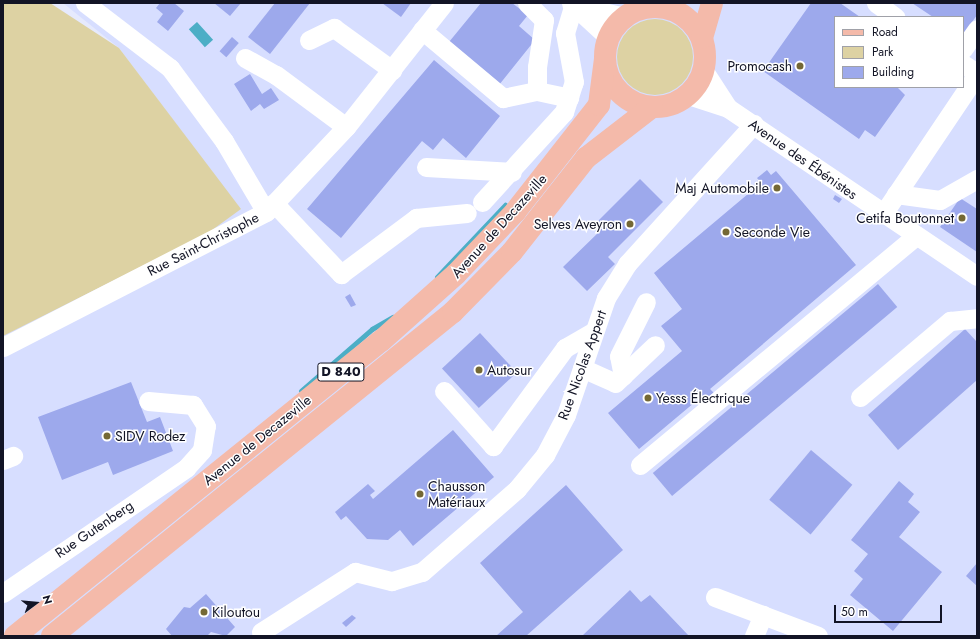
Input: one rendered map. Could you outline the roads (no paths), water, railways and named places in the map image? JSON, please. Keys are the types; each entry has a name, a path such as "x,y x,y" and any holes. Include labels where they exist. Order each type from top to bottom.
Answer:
{"main road":[{"path":"702,38 712,3"},
{"path":"665,5 686,16 702,38 706,54 704,71 688,95 671,104 652,107 634,102 620,92 610,77 607,48 625,17 641,8 665,5"},
{"name":"Avenue de Decazeville","path":"14,636 381,341 456,274 514,212 599,105 607,48"},
{"name":"Avenue de Decazeville","path":"59,633 453,312 512,252 586,158 652,107"}],"street":[{"path":"85,3 170,68 224,141 270,207 341,274 416,218 475,207 512,172 564,112 574,82 565,33 573,4"},
{"name":"Rue Saint-Christophe","path":"3,347 270,207 346,127 444,3"},
{"path":"527,3 544,20 537,67 538,91"},
{"path":"876,3 894,16"},
{"path":"573,4 625,17"},
{"path":"573,4 607,48"},
{"path":"309,40 334,28 392,70"},
{"path":"964,48 977,29"},
{"path":"422,30 503,98 538,91 569,98"},
{"path":"245,58 276,75 346,127"},
{"path":"883,214 977,73 964,65"},
{"name":"Avenue des Ébénistes","path":"704,71 728,108"},
{"name":"Avenue des Ébénistes","path":"688,95 728,108 754,124 883,214 977,276"},
{"name":"Rue Nicolas Appert","path":"261,632 356,572 392,581 422,572 517,489 545,455 566,414 606,298 627,264 754,124"},
{"path":"426,167 512,172"},
{"path":"896,194 940,200 977,179"},
{"path":"640,465 916,236"},
{"path":"623,376 619,356 646,302"},
{"path":"860,397 950,322 977,318"},
{"path":"444,390 493,446 565,348 594,331"},
{"path":"582,368 616,383 655,345"},
{"name":"Rue Gutenberg","path":"7,582 186,468 202,450 206,426 193,405 148,401"},
{"path":"715,597 818,636"},
{"path":"754,636 763,615"}],"water":[{"path":"197,22 213,40 205,47 189,29"}],"waterway":[{"path":"437,277 505,205"},
{"path":"301,391 372,329 393,317"}],"place":[{"name":"Promocash","path":"800,66"},
{"name":"Maj Automobile","path":"777,188"},
{"name":"Cetifa Boutonnet","path":"962,218"},
{"name":"Selves Aveyron","path":"630,224"},
{"name":"Seconde Vie","path":"726,232"},
{"name":"Autosur","path":"479,370"},
{"name":"Yesss Électrique","path":"648,398"},
{"name":"SIDV Rodez","path":"107,436"},
{"name":"Chausson Matériaux","path":"420,494"},
{"name":"Kiloutou","path":"204,612"}]}
